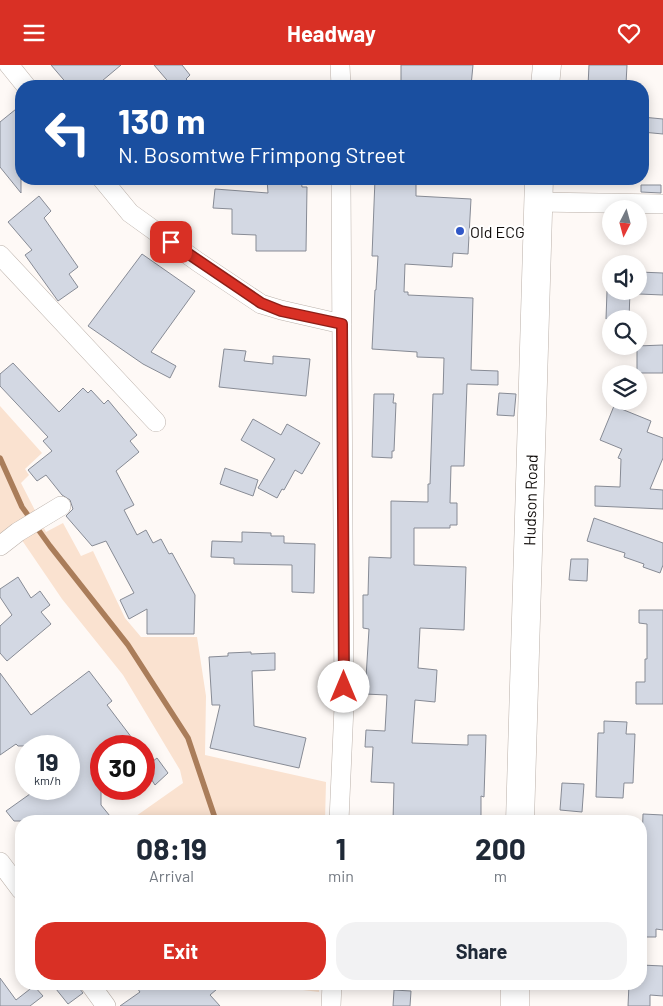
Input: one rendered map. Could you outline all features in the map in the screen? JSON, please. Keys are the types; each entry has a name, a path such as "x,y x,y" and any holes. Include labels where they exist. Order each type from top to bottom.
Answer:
{"street":[{"path":"9,65 21,80"},
{"path":"340,65 340,80"},
{"path":"546,80 547,65"},
{"path":"107,185 130,213 198,262 261,303 281,311 342,324"},
{"path":"339,815 344,706 341,185"},
{"path":"538,190 663,204"},
{"name":"Hudson Road","path":"520,815 538,190"},
{"path":"0,255 156,421"},
{"path":"0,546 18,532 61,506"},
{"path":"0,862 15,883"},
{"path":"94,990 106,1006"},
{"path":"331,1006 332,990"},
{"path":"515,990 515,1006"}],"shaded area":[{"path":"0,406 42,453 25,469 29,475 21,483 46,532 63,523 81,556 93,551 125,618 141,637 197,637 206,696 205,755 326,782 325,815 138,815 183,783 180,770 123,675 62,599 13,527 0,535"},
{"path":"303,990 319,990 319,992"}],"building":[{"path":"51,65 121,65 103,80 64,80"},
{"path":"154,65 182,65 190,75 187,80 167,80"},
{"path":"401,65 473,65 472,80 401,80"},
{"path":"589,65 627,65 626,80 588,80"},
{"path":"15,110 15,185 21,185 21,193 0,167 0,122"},
{"path":"649,118 663,119 663,134 649,133"},
{"path":"267,185 302,185 302,187 307,187 306,251 256,251 256,235 232,234 232,209 213,208 215,189 268,193"},
{"path":"375,185 416,185 416,196 471,199 468,254 453,253 452,267 405,264 404,292 408,292 408,295 473,298 471,370 498,371 498,385 467,384 464,466 451,466 450,503 457,503 457,525 450,525 450,528 414,528 414,565 466,567 464,630 420,628 418,668 437,670 435,702 415,700 412,743 468,745 468,735 486,735 484,797 481,796 481,815 393,815 394,783 371,782 373,747 365,747 366,730 385,731 387,695 365,694 369,629 363,628 363,595 368,595 369,557 391,558 391,501 428,502 433,394 443,394 444,358 417,357 417,352 372,349 378,256 372,256"},
{"path":"641,185 661,185 661,193 641,192"},
{"path":"39,196 51,211 44,218 78,267 69,274 78,287 58,301 25,255 32,250 8,222"},
{"path":"142,254 195,291 151,352 176,366 170,378 143,364 88,326"},
{"path":"647,272 663,273 663,295 647,294"},
{"path":"607,300 630,300 629,310 606,310"},
{"path":"663,345 663,373 647,373 647,365 637,365 637,355 647,355 647,346"},
{"path":"224,349 246,351 244,361 273,364 273,356 310,359 306,396 219,387"},
{"path":"13,363 59,412 83,388 88,393 91,390 104,404 108,400 137,435 130,441 139,452 116,471 134,505 124,510 137,535 146,530 153,543 161,539 169,554 172,553 195,595 194,634 147,634 147,609 129,619 120,600 134,593 106,541 92,546 66,516 73,509 70,500 62,495 46,475 37,481 28,470 52,451 43,441 48,437 0,386 0,374"},
{"path":"499,393 516,394 514,416 497,415"},
{"path":"374,394 394,394 393,403 396,403 392,458 372,457"},
{"path":"612,410 624,410 651,421 647,432 663,438 663,458 650,489 663,490 663,509 595,506 595,486 620,487 621,459 618,458 622,449 600,440"},
{"path":"253,419 281,435 287,424 320,443 302,474 295,470 284,490 282,489 277,498 258,488 275,459 241,440"},
{"path":"225,468 258,480 253,496 220,484"},
{"path":"594,518 663,543 663,565 660,573 643,567 644,564 624,557 625,553 587,541"},
{"path":"242,532 271,533 271,536 284,536 284,543 315,544 314,593 292,592 292,565 234,564 234,558 211,557 212,541 242,542"},
{"path":"571,559 588,559 587,581 569,580"},
{"path":"18,577 31,598 40,591 50,605 41,612 51,624 7,661 0,653 0,626 12,615 0,597 0,589"},
{"path":"639,610 663,610 663,704 636,704 636,682 645,682 645,659 647,659 647,624 639,623"},
{"path":"251,652 251,654 275,653 275,670 252,671 254,726 306,738 299,768 210,748 220,705 212,705 209,657 228,656 228,653"},
{"path":"89,671 112,701 107,705 130,735 90,735 90,800 101,800 101,805 109,815 15,815 14,821 6,811 22,800 80,800 80,735 15,735 15,745 0,755 0,673 31,715"},
{"path":"604,721 627,722 626,734 635,734 633,783 624,783 623,798 596,797 598,733 604,733"},
{"path":"157,758 168,773 155,785 155,760"},
{"path":"562,783 584,784 582,812 560,810"},
{"path":"643,814 663,815 663,930 656,929 656,937 647,937 647,815"},
{"path":"647,965 663,966 663,996 650,995 650,1006 628,1006 629,990 647,990"},
{"path":"0,978 16,1000 29,990 38,990 43,996 30,1006 0,1006"},
{"path":"57,990 81,990 83,993 68,1004"},
{"path":"138,990 216,990 210,995 220,1006 120,1006 140,992"},
{"path":"394,990 411,991 410,1006 393,1006"}],"waterway":[{"path":"0,458 22,507 50,546 128,645 188,738 214,815"}],"place":[{"name":"Old ECG","path":"460,231"}],"route":[{"path":"171,242 261,303 281,311 342,324 344,687"}]}
